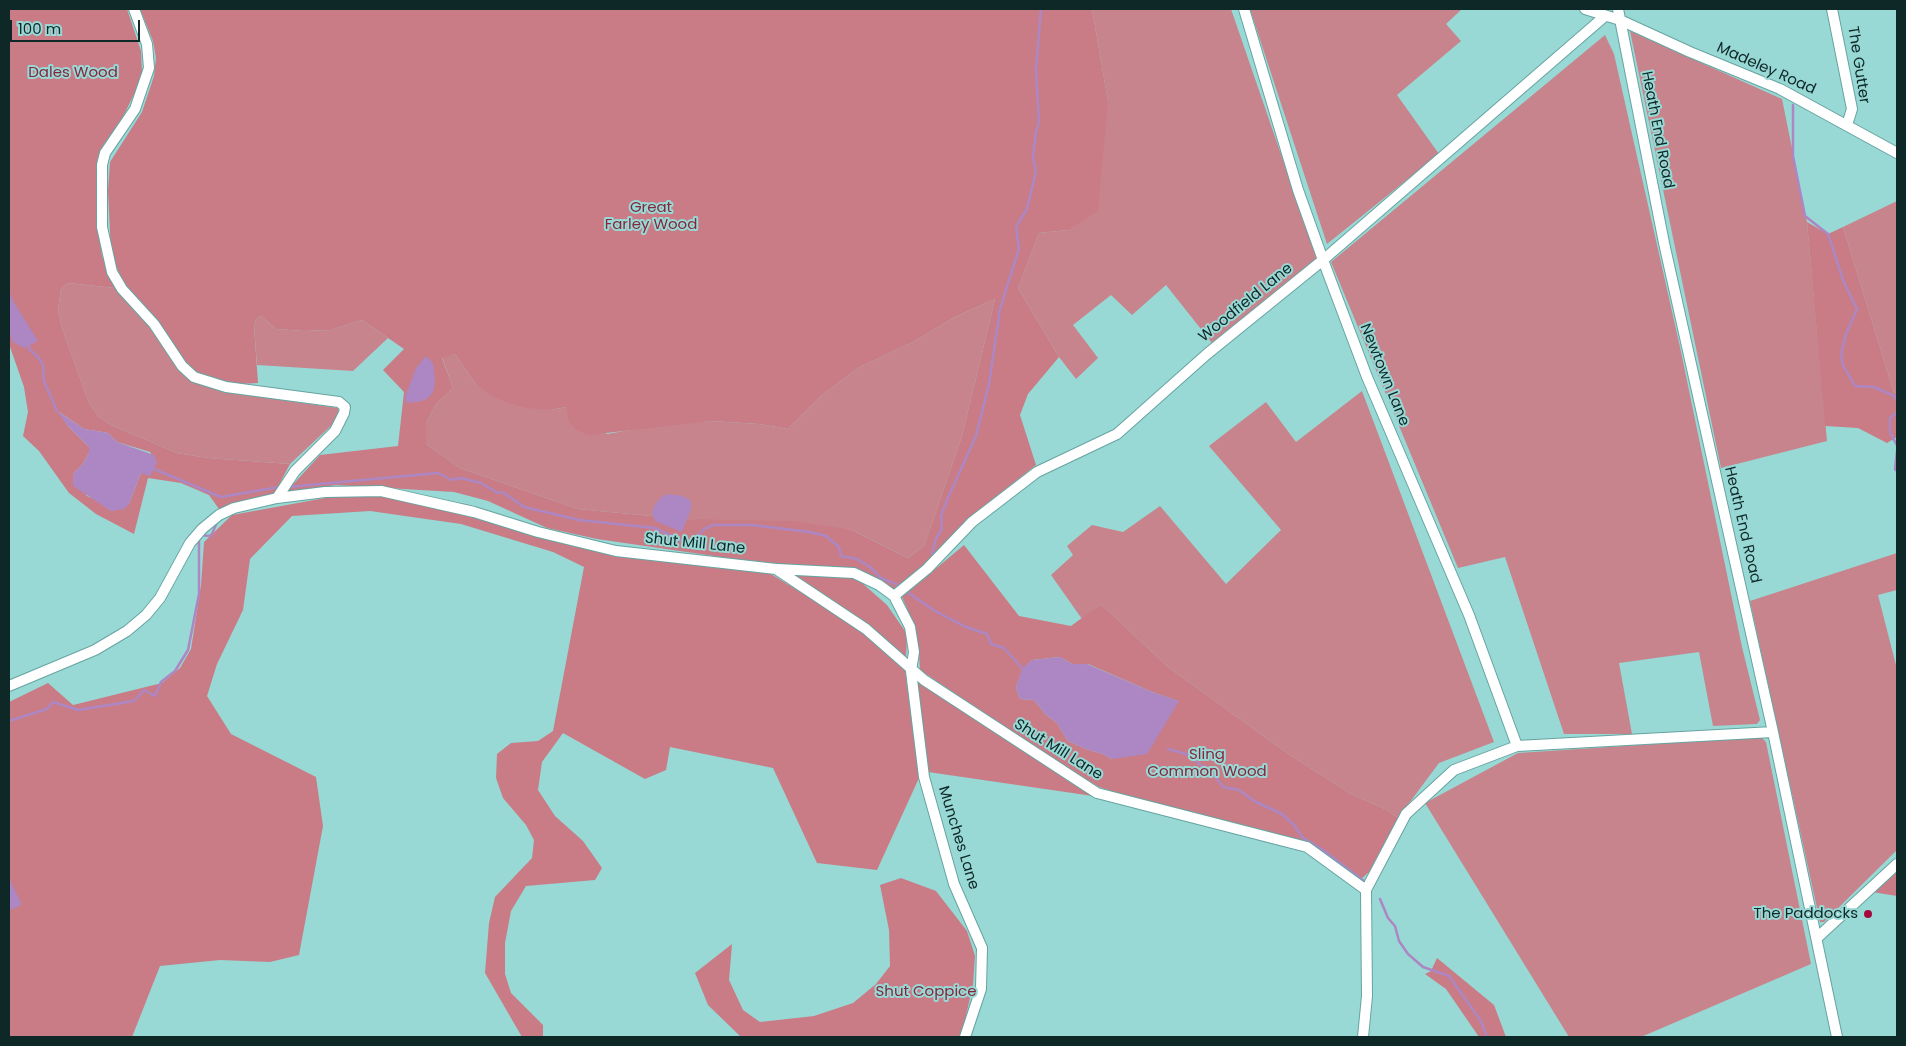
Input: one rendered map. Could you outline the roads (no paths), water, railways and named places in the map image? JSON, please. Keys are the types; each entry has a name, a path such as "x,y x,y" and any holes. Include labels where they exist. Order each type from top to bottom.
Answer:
{"street":[{"path":"134,9 147,44 149,68 135,110 105,153 102,165 102,227 112,272 122,289 154,324 182,366 194,377 226,387 321,400 343,405 344,413 335,431 280,491"},
{"name":"Newtown Lane","path":"1244,9 1298,190 1366,377 1469,616 1517,746"},
{"name":"Madeley Road","path":"1585,9 1620,20 1690,52 1780,89 1897,153"},
{"name":"Heath End Road","path":"1618,9 1664,244 1818,937 1837,1037"},
{"name":"The Gutter","path":"1832,9 1852,109 1847,126"},
{"name":"Woodfield Lane","path":"894,596 927,569 972,522 1037,472 1117,434 1207,354 1323,260 1605,16"},
{"name":"Shut Mill Lane","path":"9,686 95,650 126,631 146,615 160,598 190,543 202,529 219,515 280,491 381,491 474,512 538,532 616,551 776,569 866,629 911,671 1097,793 1307,847 1366,890"},
{"path":"776,569 854,573 879,584 894,596 910,627 914,652 911,671"},
{"name":"Munches Lane","path":"911,671 924,777 954,884 982,948 981,989 965,1037"},
{"path":"1363,1037 1367,996 1366,890 1406,814 1454,770 1517,746 1773,732"},
{"path":"1818,937 1897,864"}],"waterway":[{"path":"932,554 936,538 942,529 941,516 976,436 989,384 1000,309 1019,248 1016,227 1027,209 1036,171 1033,158 1039,122 1036,70 1041,9"},
{"path":"1793,105 1793,156 1805,216 1828,234 1843,280 1857,309 1846,334 1841,354 1843,365 1855,386 1874,387 1894,396 1897,401"},
{"path":"29,345 29,349 38,357 43,365 44,381 57,411"},
{"path":"1897,412 1890,418 1890,433 1897,445"},
{"path":"1897,451 1895,469 1897,471"},
{"path":"154,469 221,497 279,487"},
{"path":"288,487 438,473 452,480 461,478 481,483 496,492 504,493 524,507 579,520 655,528 682,541 691,543 704,529 713,525 752,525 810,532 826,536 839,547 841,556 857,559 870,567 881,578 898,585"},
{"path":"9,721 47,709 53,702 78,710 134,701 144,690 155,696 161,682 175,671 188,650 199,594 199,537 200,535 210,536 217,522"},
{"path":"907,592 935,611 966,627 987,634 991,644 1004,648 1023,669"},
{"path":"1168,749 1186,754 1214,775 1223,787 1239,790 1254,801 1282,814 1294,825 1302,837 1323,850 1364,881"},
{"path":"1380,899 1388,918 1395,926 1399,941 1408,954 1423,967 1449,976 1481,1021 1487,1037"}],"place":[{"name":"The Paddocks","path":"1868,914"}],"park label":[{"name":"Dales Wood","path":"73,73"},
{"name":"Great Farley Wood","path":"651,216"},
{"name":"Sling Common Wood","path":"1207,764"},
{"name":"Shut Coppice","path":"926,992"}]}
